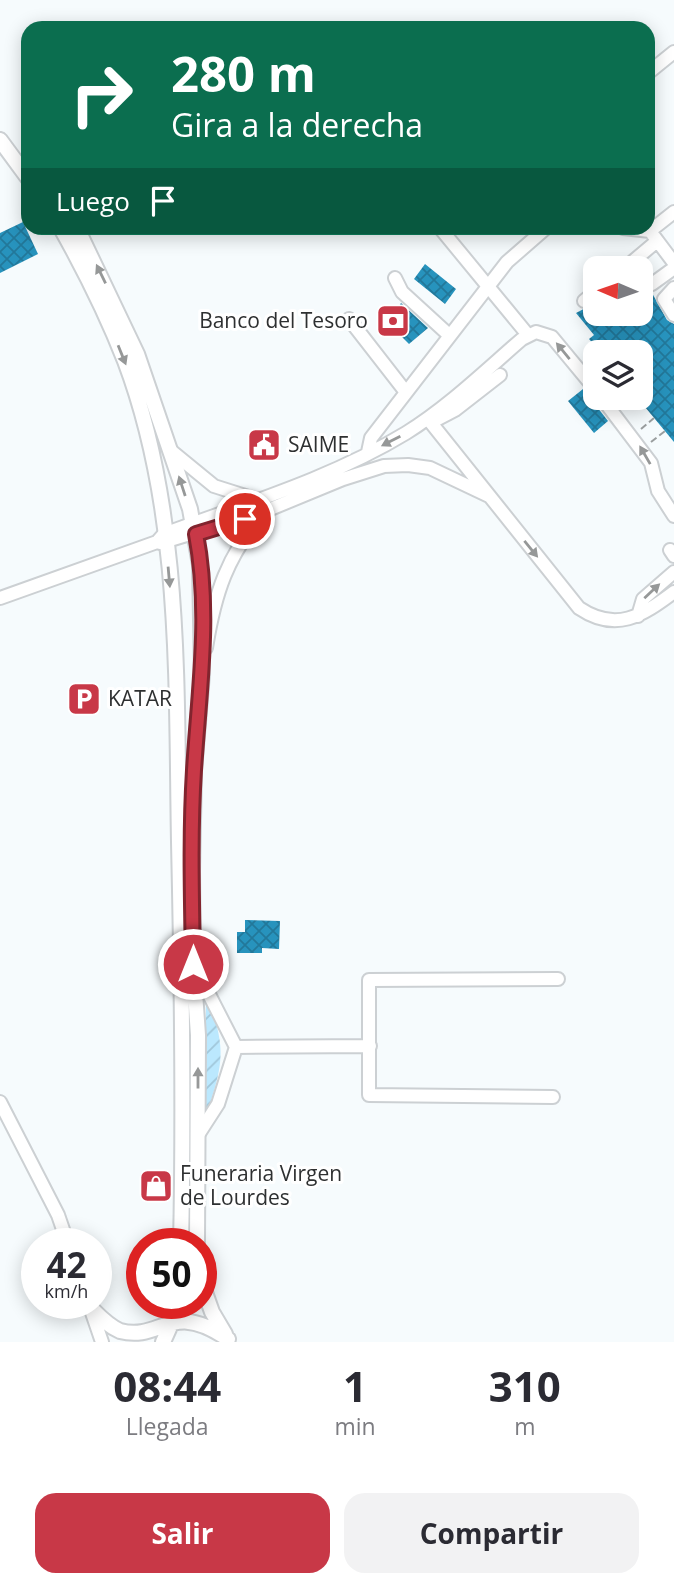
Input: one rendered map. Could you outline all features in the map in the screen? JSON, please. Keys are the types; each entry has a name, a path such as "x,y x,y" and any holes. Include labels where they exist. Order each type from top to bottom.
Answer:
{"main road":[{"path":"0,127 21,153"},
{"path":"3,149 21,170"},
{"path":"65,235 90,280 125,362 144,423 162,540 176,694 181,962 181,1228"},
{"path":"80,235 137,354 195,529 202,594 202,674 194,771 193,964 198,1035 197,1228"},
{"path":"103,1319 130,1334 172,1322 197,1322 229,1340"},
{"path":"163,1342 172,1319"},
{"path":"216,1319 229,1340"}],"street":[{"path":"655,67 674,52"},
{"path":"655,234 674,212"},
{"path":"446,235 528,335"},
{"path":"368,452 371,438 405,391 516,252 537,235"},
{"path":"649,235 653,236 674,266 653,283"},
{"path":"638,256 653,236"},
{"path":"396,278 402,292 449,335"},
{"path":"673,312 664,299 674,288"},
{"path":"349,319 405,391"},
{"path":"430,421 528,335 544,333 552,337 583,375"},
{"path":"0,598 195,529 263,512 340,473 368,452 455,410 500,375"},
{"path":"446,440 455,410"},
{"path":"611,410 642,449 650,463 657,491 674,516"},
{"path":"430,421 579,608 593,617 607,621 638,616 674,592"},
{"path":"170,450 214,486 258,500"},
{"path":"195,529 258,500 340,473 384,466 408,465 445,473 489,496"},
{"path":"202,674 212,611 225,569 241,539 263,512"},
{"path":"638,616 643,599 674,572"},
{"path":"193,964 236,1047 218,1104 198,1135"},
{"path":"553,1097 369,1096 369,979 558,979"},
{"path":"236,1047 370,1046"},
{"path":"0,1102 4,1118 58,1215 62,1228"},
{"path":"94,1319 102,1342"}],"path":[{"path":"638,432 654,418"},
{"path":"650,443 665,431"}],"shaded area":[{"path":"206,994 217,1028 220,1056 216,1083 205,1118"}],"building":[{"path":"21,223 21,235 29,235 38,254 0,273 0,233"},
{"path":"425,264 456,289 445,304 414,279"},
{"path":"653,295 667,320 674,324 674,442 647,410 653,410 653,340 590,340 594,335 587,326 653,326"},
{"path":"401,303 428,328 409,344 388,323"},
{"path":"583,309 583,322 576,313"},
{"path":"583,389 583,410 599,410 608,421 594,433 568,401"},
{"path":"245,920 280,921 279,949 262,948 262,953 237,953 237,932 245,932"}],"place":[{"name":"Banco del Tesoro","path":"393,321"},
{"name":"SAIME","path":"264,445"},
{"name":"KATAR","path":"84,699"},
{"name":"Funeraria Virgen de Lourdes","path":"156,1186"}],"route":[{"path":"193,964 194,771 202,674 202,594 196,534 245,519"}]}
